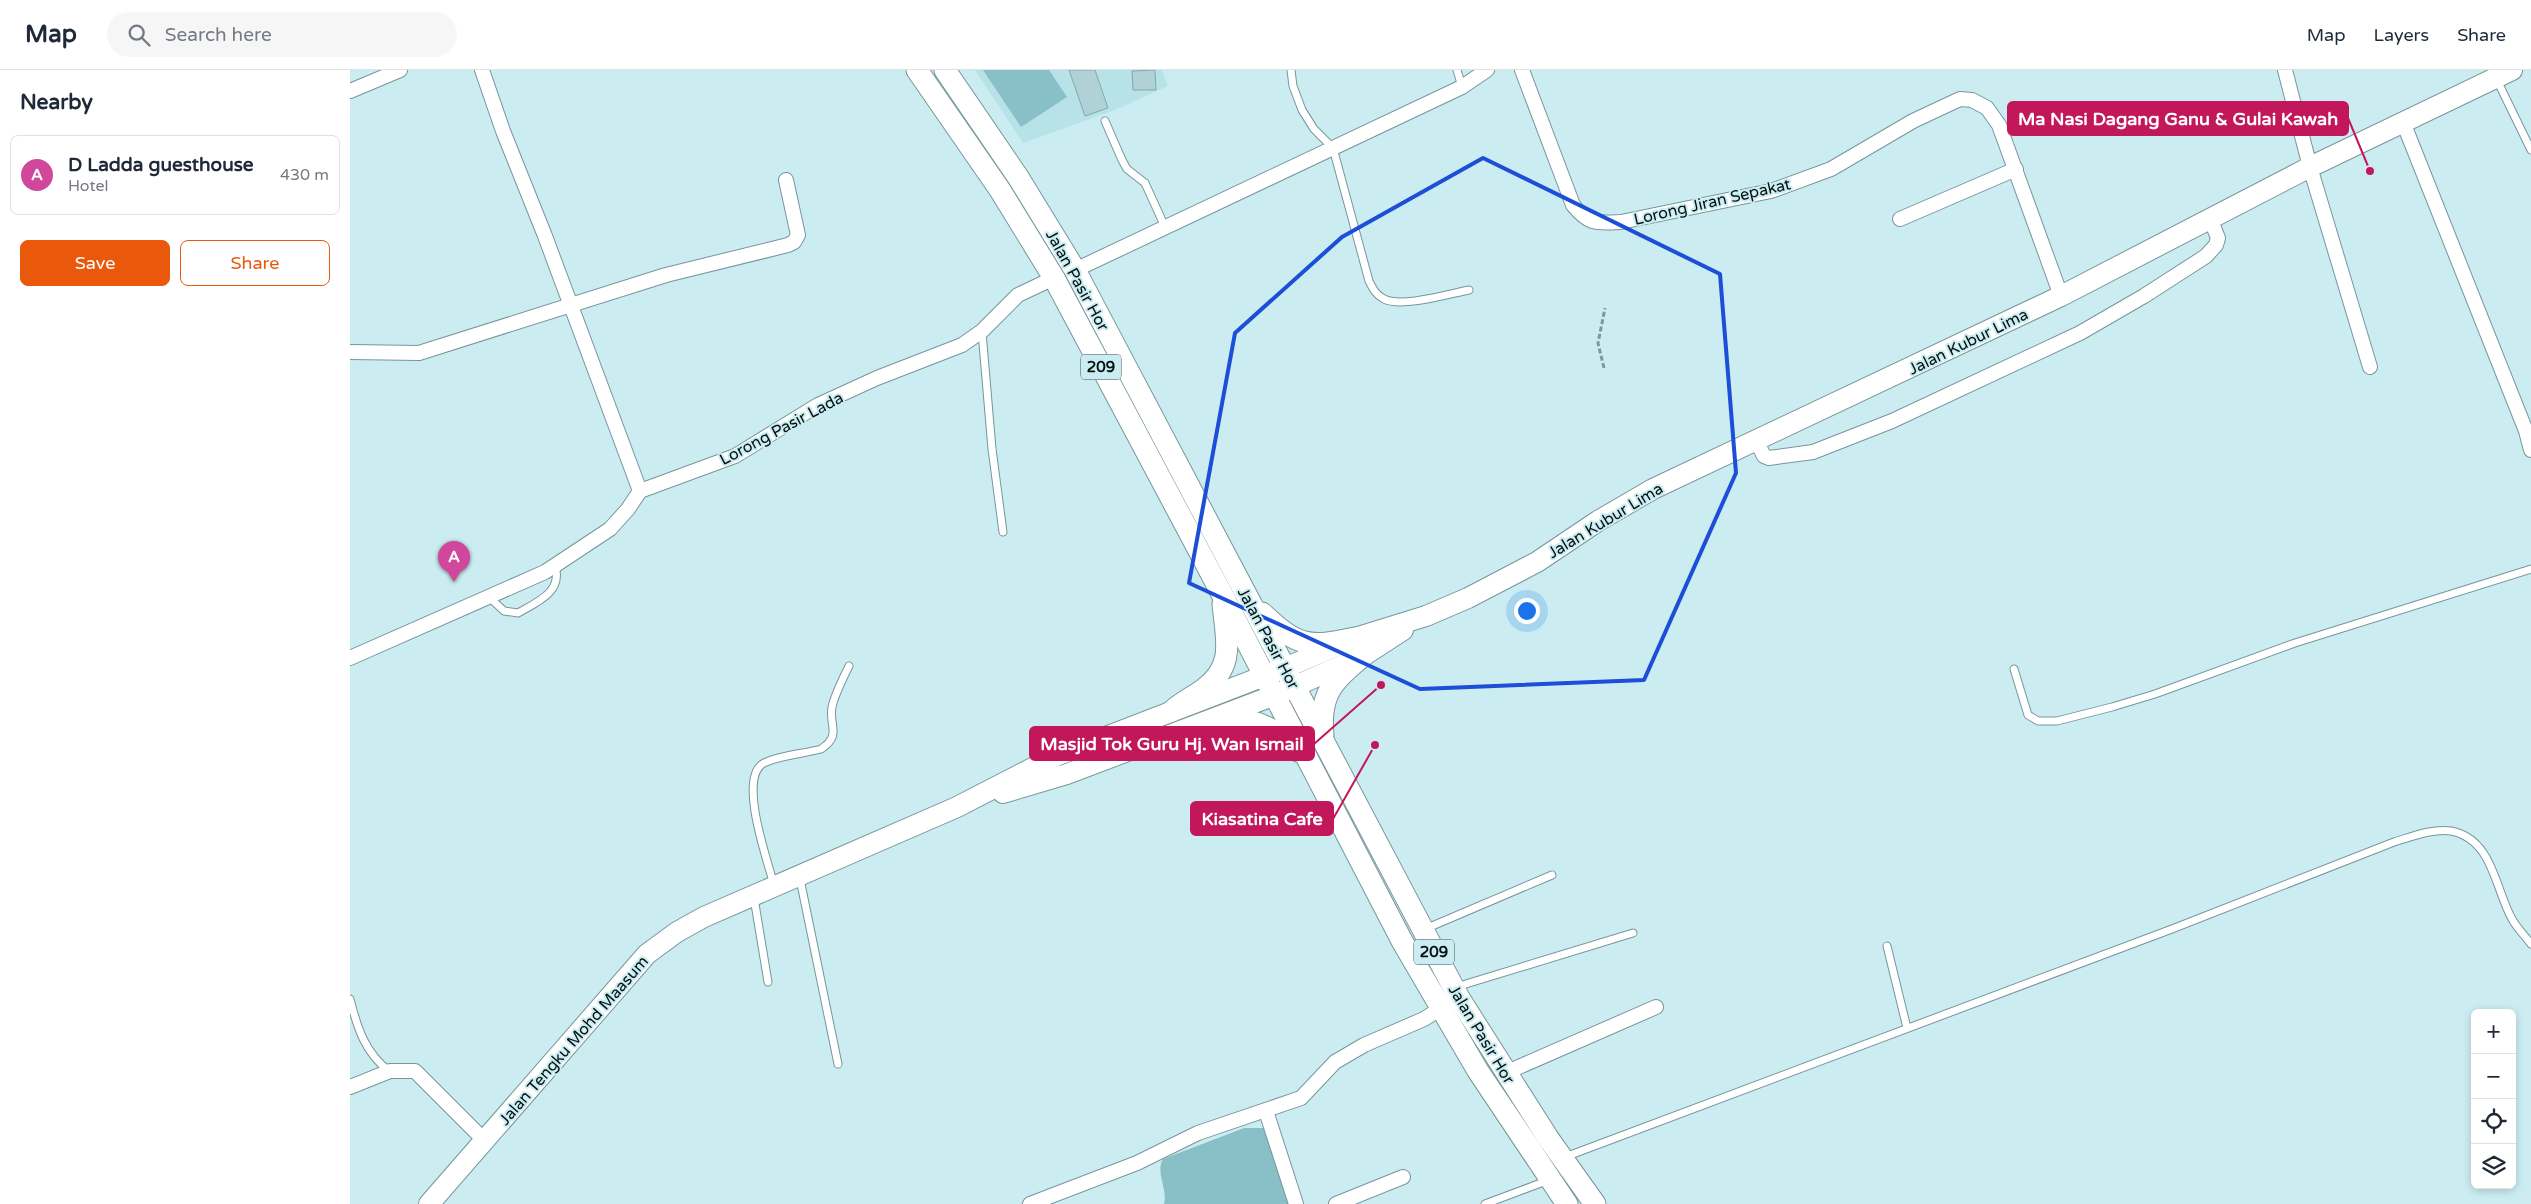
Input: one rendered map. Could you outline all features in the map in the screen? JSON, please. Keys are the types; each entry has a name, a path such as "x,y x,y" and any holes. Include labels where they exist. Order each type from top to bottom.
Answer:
{"main road":[{"name":"Jalan Pasir Hor","path":"917,70 1000,190 1054,278 1440,1009 1478,1071 1567,1204"},
{"name":"Jalan Pasir Hor","path":"945,70 1018,176 1075,270 1454,988 1505,1073 1595,1204"},
{"name":"Jalan Kubur Lima","path":"1290,677 1468,598 1536,562 1598,521 1653,489 2061,296 2310,166 2504,74"},
{"path":"1172,711 1220,676 1225,662 1227,647 1222,594"},
{"path":"1250,600 1283,632 1297,640 1312,645 1359,647"},
{"path":"1324,742 1322,722 1326,693 1359,647"},
{"name":"Jalan Tengku Mohd Maasum","path":"429,1204 648,954 677,932 754,894 957,807 1056,756 1265,676 1290,677"},
{"name":"Jalan Tengku Mohd Maasum","path":"957,807 1067,774 1187,730 1275,695 1290,677"},
{"path":"1187,730 1202,729 1229,721 1259,723 1286,738 1306,758"}],"street":[{"path":"350,91 400,70"},
{"path":"350,658 555,566 610,529 628,510 640,491 572,306 503,131 482,70"},
{"path":"1075,270 1462,87 1487,70"},
{"name":"Lorong Jiran Sepakat","path":"1522,70 1573,205 1585,219 1602,223 1621,222 1772,191 1831,169 1935,109 1960,99 1972,100 1987,108 1999,126 2061,296"},
{"path":"2285,70 2310,166 2370,367"},
{"path":"2403,122 2528,430 2531,450"},
{"path":"1900,219 2016,169"},
{"path":"350,352 419,353 666,275 788,245 794,242 798,235 786,180"},
{"path":"1756,440 1764,456 1769,458 1813,452 1892,421 2080,333 2152,291 2206,256 2216,245 2218,238 2210,218"},
{"name":"Lorong Pasir Lada","path":"640,491 735,456 818,405 878,378 962,345 982,331 1018,295 1054,278"},
{"path":"1505,1073 1656,1007"},
{"path":"1030,1204 1136,1163 1198,1133 1301,1098 1335,1062 1364,1045 1424,1019 1440,1009"},
{"path":"350,1087 390,1071 415,1071 485,1141"},
{"path":"1266,1111 1296,1204"},
{"path":"1336,1204 1403,1177"}],"lane":[{"path":"1291,70 1293,86 1302,110 1314,128 1333,148 1369,281 1376,294 1385,300 1399,302 1469,290"},
{"path":"1456,70 1462,87"},
{"path":"2504,74 2531,150"},
{"path":"1105,121 1122,160 1127,168 1145,183 1165,227"},
{"path":"982,331 992,449 1003,532"},
{"path":"488,596 504,610 518,613 546,597 556,585 558,576 555,566"},
{"path":"2014,669 2028,715 2038,721 2057,721 2155,694 2295,643 2531,569"},
{"path":"774,886 752,798 755,772 763,764 821,749 828,744 833,736 832,705 849,666"},
{"path":"1562,1158 2172,929 2394,842 2432,832 2451,831 2473,841 2489,860 2498,888 2512,920 2531,944"},
{"path":"799,874 838,1064"},
{"path":"1422,930 1552,876"},
{"path":"754,894 768,982"},
{"path":"1454,988 1633,933"},
{"path":"1887,946 1907,1028"},
{"path":"350,999 362,1038 380,1064 390,1071"},
{"path":"1485,1204 1550,1180"}],"path":[{"path":"1604,368 1598,343 1605,308"}],"highlighted area":[{"path":"1483,158 1720,274 1736,473 1644,680 1420,689 1189,583 1235,333 1342,237"}],"shaded area":[{"path":"975,70 1162,70 1168,86 1115,110 1023,143"},
{"path":"983,70 1049,70 1067,97 1021,127"},
{"path":"1244,1128 1266,1128 1291,1204 1164,1204 1165,1198 1160,1169 1163,1159"}],"building":[{"path":"1069,70 1095,70 1108,108 1085,116"},
{"path":"1155,70 1156,90 1133,90 1132,71"}],"place":[{"name":"Ma Nasi Dagang Ganu & Gulai Kawah","path":"2370,171"},
{"name":"D Ladda guesthouse","path":"454,582"},
{"name":"Masjid Tok Guru Hj. Wan Ismail","path":"1381,685"},
{"name":"Kiasatina Cafe","path":"1375,745"}]}
